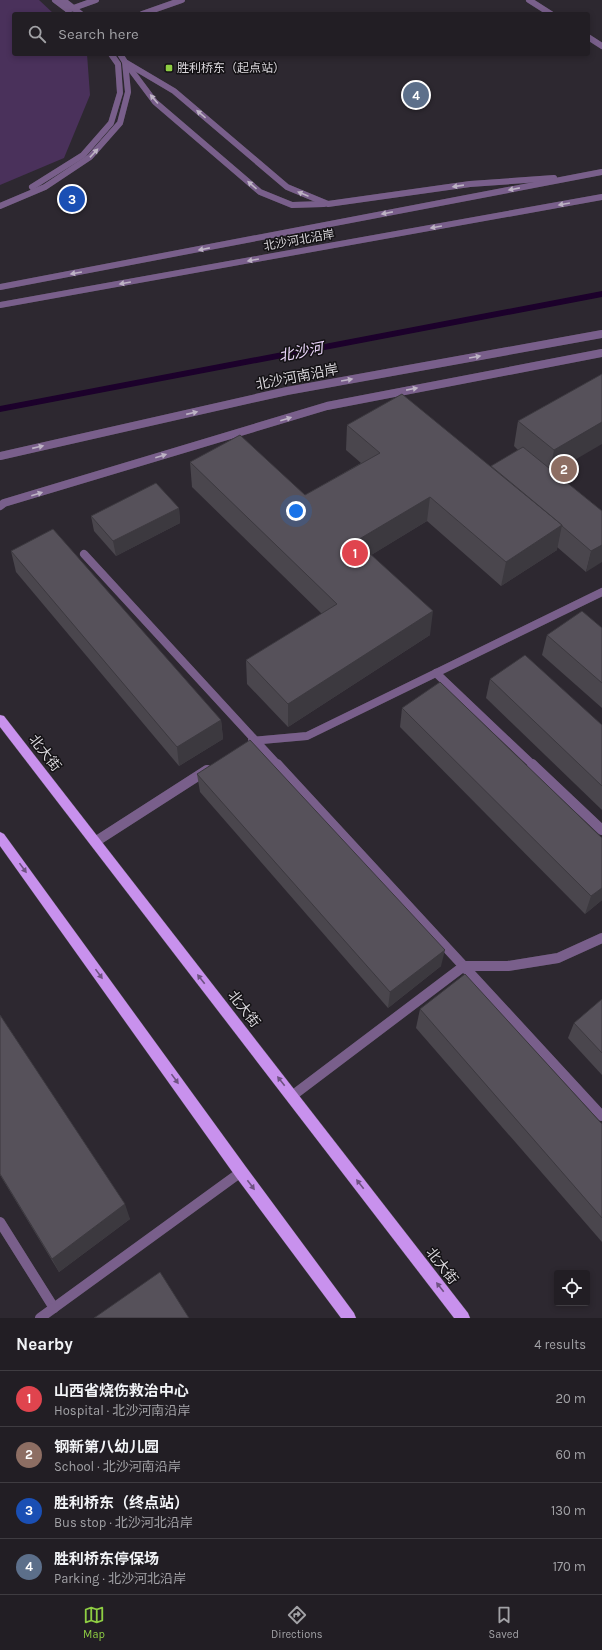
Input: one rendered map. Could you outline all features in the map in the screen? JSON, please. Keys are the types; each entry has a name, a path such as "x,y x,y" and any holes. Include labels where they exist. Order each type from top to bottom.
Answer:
{"main road":[{"name":"北大街","path":"0,719 463,1318"},
{"path":"0,837 241,1172 349,1318"}],"street":[{"path":"55,0 69,9"},
{"path":"63,0 69,9"},
{"path":"69,9 82,0"},
{"path":"69,9 96,0"},
{"path":"148,12 182,0"},
{"path":"529,0 548,12"},
{"path":"590,38 602,46"},
{"path":"0,200 39,184 84,155 111,124 120,93 118,64 112,56"},
{"path":"121,56 155,102 260,192 292,205 328,204 470,184 580,177"},
{"path":"125,62 174,91 287,187 328,204"},
{"path":"0,206 45,187 90,157 120,123 128,92 125,62"},
{"path":"0,287 602,172"},
{"name":"北沙河北沿岸","path":"0,305 602,197"},
{"name":"北沙河南沿岸","path":"0,456 287,391 602,334"},
{"path":"0,506 327,406 602,352"},
{"path":"84,554 250,742 464,966 602,1116"},
{"path":"250,742 307,736 436,673 577,607 602,592"},
{"path":"436,673 602,830"},
{"path":"95,842 214,765"},
{"path":"292,1096 464,966 508,966 558,958 602,938"},
{"path":"40,1318 241,1172"},
{"path":"0,1222 54,1308"}],"shaded area":[{"path":"0,0 39,0 52,12 12,12 12,56 87,56 90,95 64,158 0,185"}],"building":[{"path":"602,374 602,422 554,450 518,421"},
{"path":"402,394 562,525 506,562 430,497 356,541 433,611 288,704 246,660 337,604 190,462 240,435 305,495 380,453 347,425"},
{"path":"523,447 602,511 602,545 591,551 491,466"},
{"path":"156,483 179,508 113,541 91,516"},
{"path":"53,529 221,720 177,747 11,551"},
{"path":"582,611 602,628 602,683 547,635"},
{"path":"525,655 602,725 602,786 490,679"},
{"path":"440,682 602,838 602,888 591,896 402,708"},
{"path":"250,740 445,950 390,992 197,774"},
{"path":"465,974 602,1124 602,1218 420,1009"},
{"path":"602,999 602,1053 574,1023"},
{"path":"0,1015 125,1204 52,1259 0,1174"},
{"path":"160,1272 189,1318 94,1318"}],"waterway":[{"name":"北沙河","path":"0,409 602,294"}],"place":[{"name":"胜利桥东（起点站）","path":"169,68"},
{"name":"胜利桥东停保场","path":"416,95"},
{"name":"胜利桥东（终点站）","path":"72,199"},
{"name":"钢新第八幼儿园","path":"564,469"},
{"name":"山西省烧伤救治中心","path":"355,553"}]}
